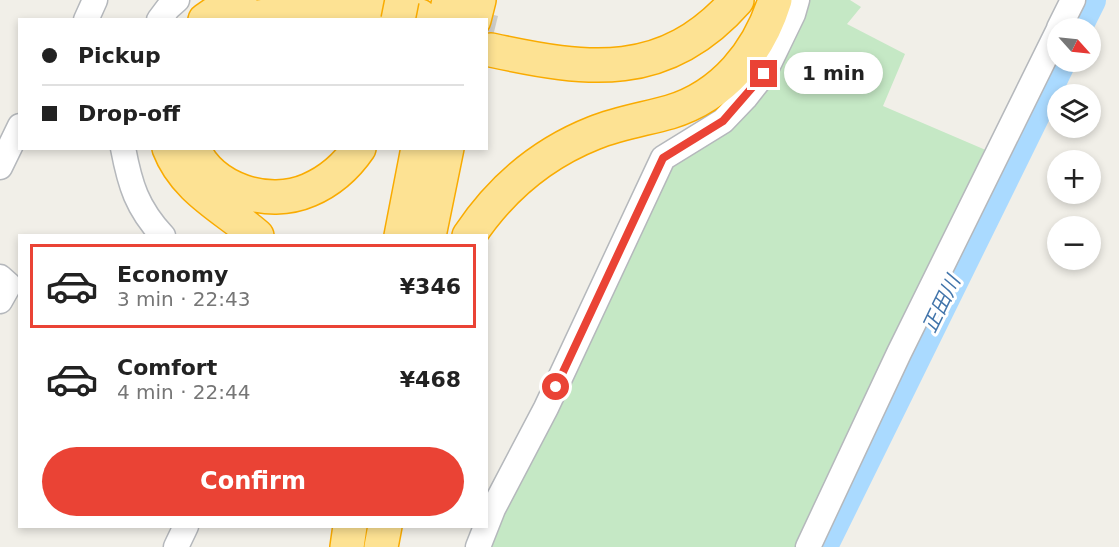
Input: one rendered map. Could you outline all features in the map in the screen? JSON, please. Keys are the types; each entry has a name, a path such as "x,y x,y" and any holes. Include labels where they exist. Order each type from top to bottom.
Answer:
{"highway":[{"path":"208,18 240,0"},
{"path":"345,0 416,14 449,0"},
{"path":"479,0 483,18"},
{"path":"488,34 594,48 618,46 662,35 684,24 710,0"},
{"path":"488,35 534,60 566,64 634,63 655,58 695,38 738,0"},
{"path":"470,234 480,218 506,189 535,163 596,132 700,100 724,83 742,64 758,40 776,0"},
{"path":"253,18 267,14 291,13 337,18"},
{"path":"170,150 184,175 199,191 253,234"},
{"path":"194,150 210,173 228,186 267,197 287,196 308,191 329,180 350,161 357,150"},
{"path":"401,234 418,150"},
{"path":"429,234 447,150"},
{"path":"332,547 333,528"},
{"path":"347,547 350,528"},
{"path":"374,547 377,528"},
{"path":"381,547 385,528"}],"street":[{"path":"87,18 95,0"},
{"path":"160,18 177,0"},
{"path":"490,507 546,408 663,158 723,121 745,98 764,74 793,14 797,0"},
{"path":"1064,18 1073,0"},
{"path":"808,547 899,353 1047,52"},
{"path":"0,167 18,130"},
{"path":"123,150 130,182 147,219 161,234"},
{"path":"0,277 9,285 0,301"},
{"path":"176,547 185,528"},
{"path":"478,547 484,528"}],"green space":[{"path":"806,0 850,0 861,7 847,24 905,54 883,106 995,154 807,547 489,547 502,516 595,332 672,160 727,129"}],"waterway":[{"name":"正田川","path":"1081,18 1090,0"},
{"name":"正田川","path":"822,546 1055,72"}],"tunnel":[{"path":"488,30 494,32"}],"route":[{"path":"556,387 663,158 723,121 764,74"}]}
